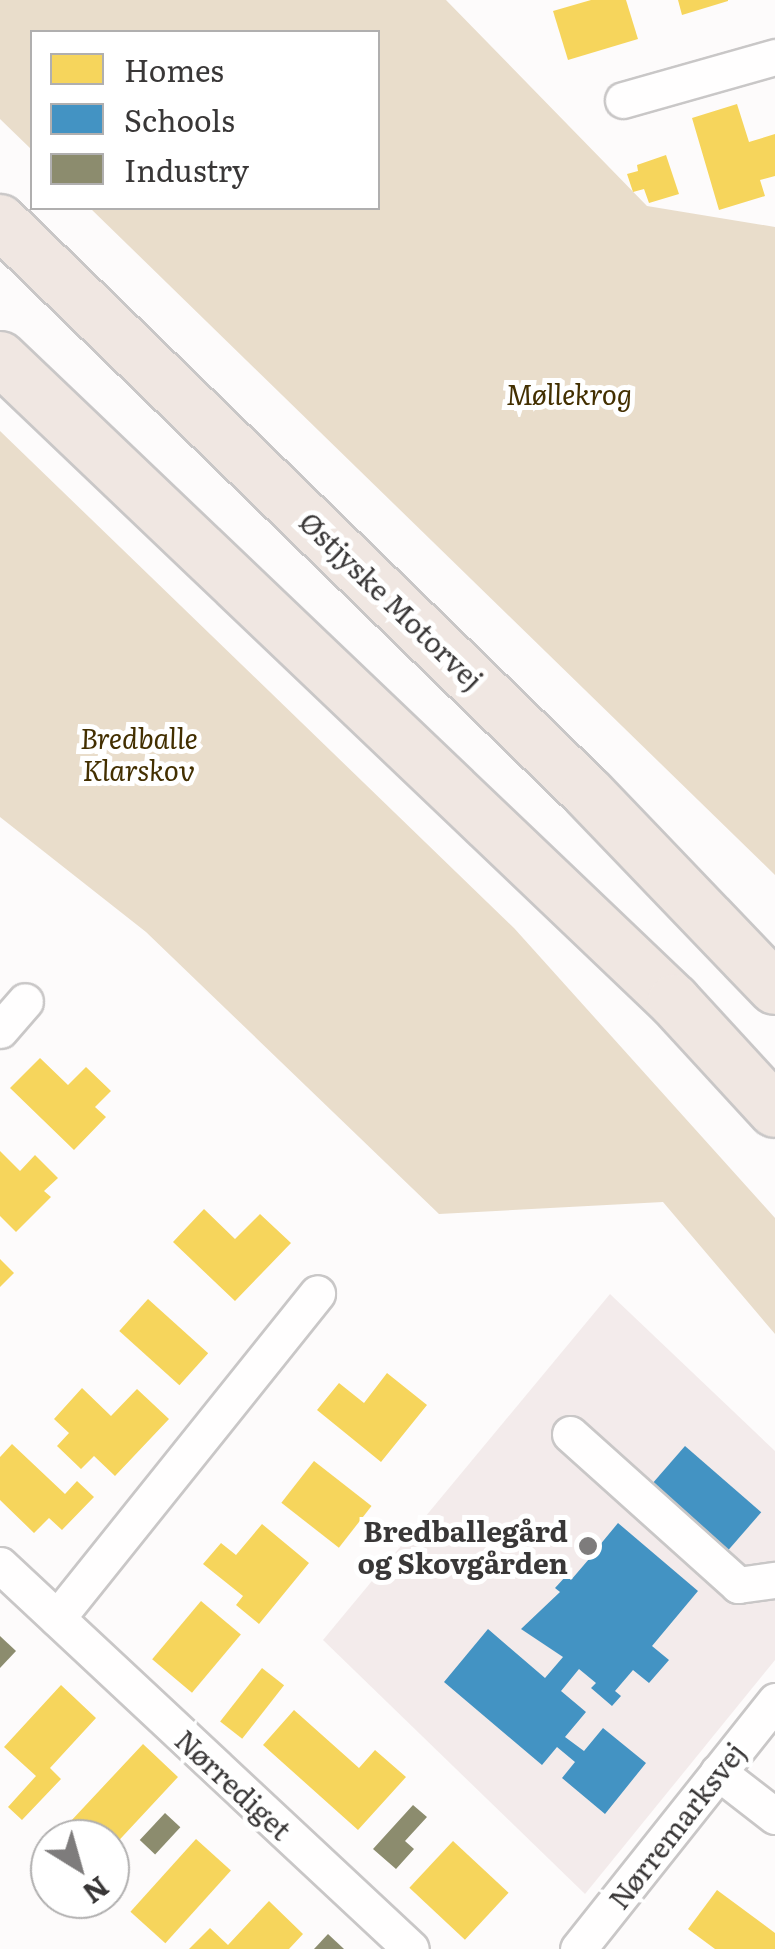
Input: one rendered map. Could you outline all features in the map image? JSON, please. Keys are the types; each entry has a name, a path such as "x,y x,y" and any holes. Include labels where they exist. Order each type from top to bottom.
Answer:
{"highway":[{"name":"Østjyske Motorvej","path":"0,221 588,793 775,988"},
{"path":"0,358 674,1001 775,1111"}],"street":[{"path":"623,100 775,57"},
{"path":"0,1030 25,1001"},
{"path":"57,1618 317,1293"},
{"path":"570,1434 738,1585 775,1580"},
{"name":"Nørrediget","path":"0,1565 411,1949"},
{"name":"Nørremarksvej","path":"578,1949 775,1701"},
{"path":"718,1772 775,1816"}],"shaded area":[{"name":"Bredballegård og Skovgården","path":"610,1294 775,1451 775,1660 585,1894 323,1640"}],"green space":[{"name":"Møllekrog","path":"0,0 446,0 647,206 775,227 775,875 92,210 380,210 380,30 30,30 30,148 0,119"},
{"name":"Bredballe Klarskov","path":"0,431 514,928 775,1218 775,1334 663,1202 439,1214 146,932 0,817"}],"building: Homes":[{"path":"591,0 626,0 638,39 568,60 553,11"},
{"path":"678,0 728,0 728,1 682,15"},
{"path":"737,104 749,142 775,134 775,176 760,180 765,196 719,210 692,118"},
{"path":"666,155 679,194 649,203 644,189 633,192 627,174 638,171 637,165"},
{"path":"40,1058 68,1085 86,1067 111,1091 95,1107 106,1117 74,1150 10,1088"},
{"path":"0,1151 20,1171 35,1155 58,1178 44,1191 51,1197 16,1232 0,1216"},
{"path":"204,1209 235,1239 260,1214 291,1243 235,1301 173,1242"},
{"path":"0,1259 14,1273 0,1287"},
{"path":"148,1299 208,1353 179,1385 119,1331"},
{"path":"387,1373 427,1405 381,1462 317,1410 339,1383 364,1403"},
{"path":"82,1388 111,1416 137,1389 169,1419 115,1476 94,1456 81,1469 57,1446 69,1433 54,1419"},
{"path":"12,1444 65,1494 77,1481 94,1497 62,1530 49,1518 34,1533 0,1500 0,1457"},
{"path":"314,1461 372,1506 339,1548 281,1503"},
{"path":"262,1524 309,1563 259,1624 236,1605 243,1596 203,1564 221,1543 236,1555"},
{"path":"201,1601 241,1634 192,1693 152,1659"},
{"path":"262,1668 284,1685 242,1739 220,1722"},
{"path":"61,1685 96,1718 50,1768 61,1779 22,1820 8,1807 36,1776 4,1747"},
{"path":"294,1710 359,1768 375,1750 406,1777 358,1830 263,1745"},
{"path":"143,1744 178,1777 130,1829 130,1819 73,1819"},
{"path":"196,1839 231,1870 165,1943 130,1912"},
{"path":"453,1841 509,1893 465,1940 409,1888"},
{"path":"717,1890 775,1933 775,1949 715,1949 688,1929"},
{"path":"269,1901 303,1934 289,1949 189,1949 210,1928 228,1945"}],"building: Schools":[{"path":"685,1446 761,1512 725,1554 649,1488"},
{"path":"618,1523 698,1591 652,1646 669,1660 649,1683 633,1670 615,1691 621,1696 612,1706 591,1688 596,1683 579,1669 561,1691 586,1712 565,1737 584,1751 603,1728 646,1763 605,1814 562,1778 575,1762 557,1747 542,1765 444,1682 488,1629 545,1678 563,1657 521,1629 560,1592 555,1588 566,1576 571,1580 589,1559 584,1555 594,1542 599,1546"}],"building: Industry":[{"path":"0,1636 16,1651 0,1668"},
{"path":"413,1805 427,1817 405,1841 414,1849 396,1869 373,1849"},
{"path":"165,1813 180,1827 155,1854 140,1840"},
{"path":"328,1934 344,1949 314,1949"}],"place":[{"name":"Bredballegård og Skovgården","path":"588,1546"}]}
